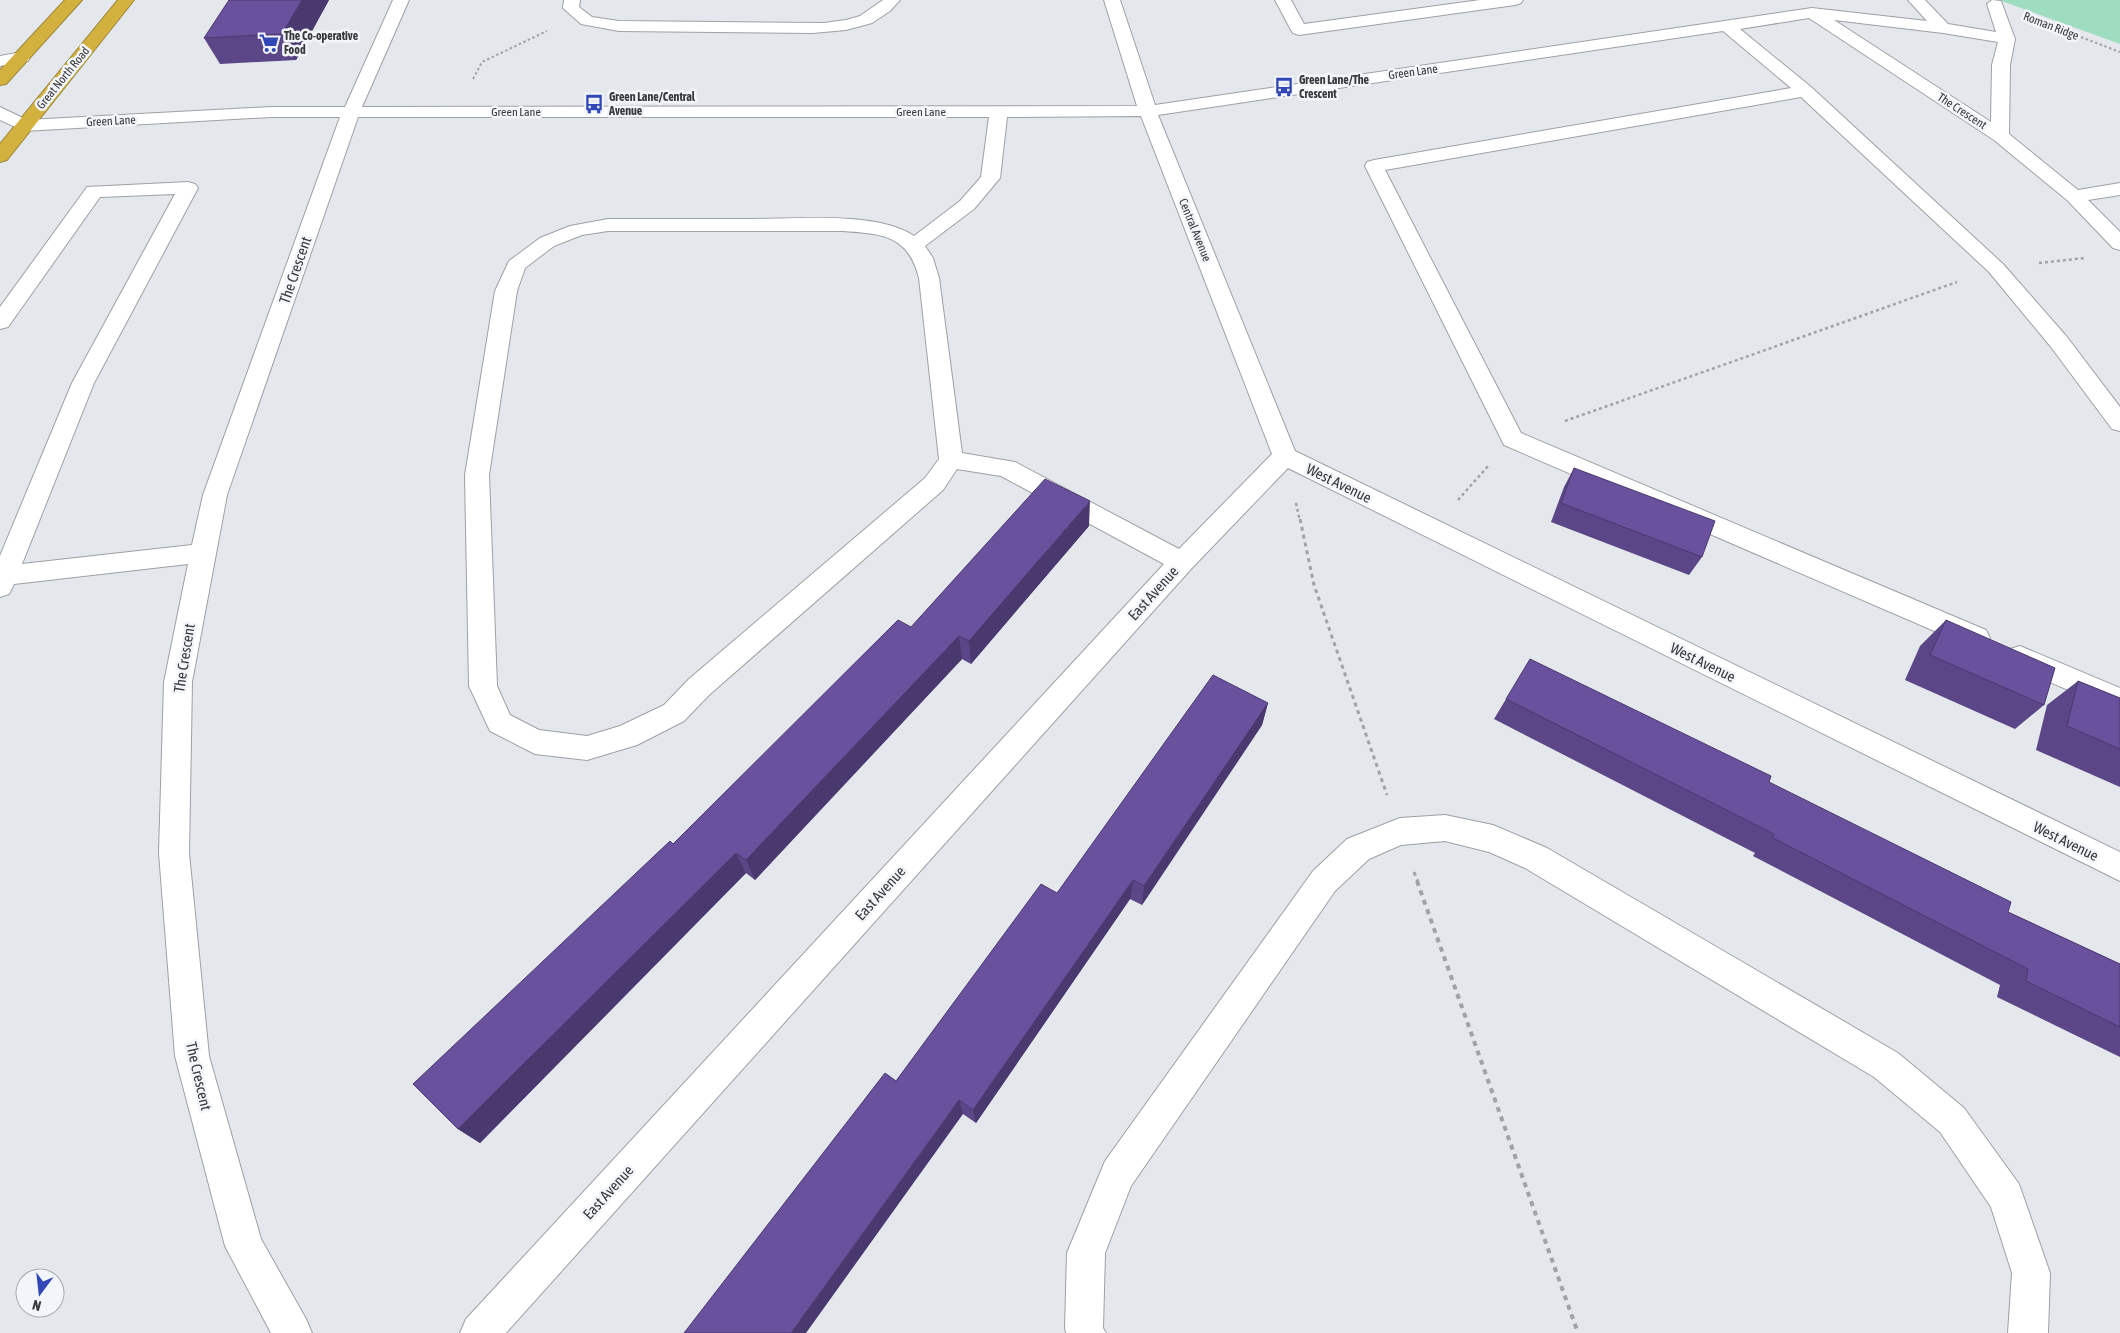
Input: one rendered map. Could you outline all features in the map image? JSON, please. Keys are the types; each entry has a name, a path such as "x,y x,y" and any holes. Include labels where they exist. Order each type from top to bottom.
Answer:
{"highway":[{"path":"0,80 74,0"},
{"name":"Great North Road","path":"0,156 126,0"}],"street":[{"name":"The Crescent","path":"292,1333 244,1246 192,1056 174,853 178,682 215,495 351,112 401,0"},
{"path":"572,0 570,8 587,21 619,26 813,28 845,26 873,18 892,0"},
{"name":"Central Avenue","path":"1112,0 1148,111 1285,456"},
{"path":"1284,0 1299,30 1515,0"},
{"name":"The Crescent","path":"1788,0 2000,136 2074,196 2120,244"},
{"path":"1916,0 1943,28"},
{"name":"Roman Ridge","path":"1995,4 2007,39 2001,65 2000,136"},
{"path":"1812,14 1943,28 2007,39"},
{"name":"Green Lane","path":"24,126 271,112 1148,111 1812,14"},
{"path":"1727,26 1805,91 1996,268 2060,342 2120,423"},
{"path":"0,61 22,57"},
{"path":"1805,91 1374,166 1512,439 2120,700"},
{"path":"0,112 24,126"},
{"path":"913,246 967,205 990,178 999,112"},
{"path":"0,322 94,191 188,188 82,383 1,579 204,553"},
{"path":"2074,196 2120,189"},
{"path":"608,225 877,227 904,238 921,254 929,278 951,460 934,484 699,687 674,713 627,736 587,748 535,742 500,723 483,686 477,475 506,291 516,265 547,242 577,230 608,225"},
{"name":"West Avenue","path":"1285,456 2120,867"},
{"name":"East Avenue","path":"480,1333 1182,562 1285,456"},
{"path":"951,460 1006,468 1182,562"},
{"path":"1086,1333 1084,1328 1086,1254 1118,1174 1324,880 1358,849 1400,832 1445,828 1493,840 1536,858 1886,1065 1952,1120 2006,1197 2031,1273 2028,1333"}],"path":[{"name":"Roman Ridge","path":"1995,4 2120,52"},
{"path":"455,112 482,62 579,15"},
{"path":"1431,528 1512,439 1996,268 2092,258"},
{"path":"1285,456 1314,585 1578,1333"}],"green space":[{"path":"1999,0 2120,0 2120,44"}],"building":[{"path":"229,0 302,0 282,34 204,38"},
{"path":"1574,468 1715,521 1702,557 1561,503"},
{"path":"1045,479 1090,501 969,641 959,636 746,860 736,853 458,1129 413,1084 670,841 673,844 898,620 911,627"},
{"path":"1946,620 2055,668 2044,705 1930,655"},
{"path":"1530,659 1771,776 1769,782 2011,902 2008,912 2120,964 2120,1027 2026,981 2028,969 1773,838 1774,834 1506,699"},
{"path":"1213,675 1268,703 1144,886 1133,880 973,1110 959,1100 791,1333 684,1333 885,1073 896,1081 1041,884 1057,893"},
{"path":"2078,681 2120,698 2120,749 2067,726"}],"place":[{"name":"The Co-operative Food","path":"269,43"},
{"name":"Green Lane/The Crescent","path":"1284,87"},
{"name":"Green Lane/Central Avenue","path":"594,104"}]}
